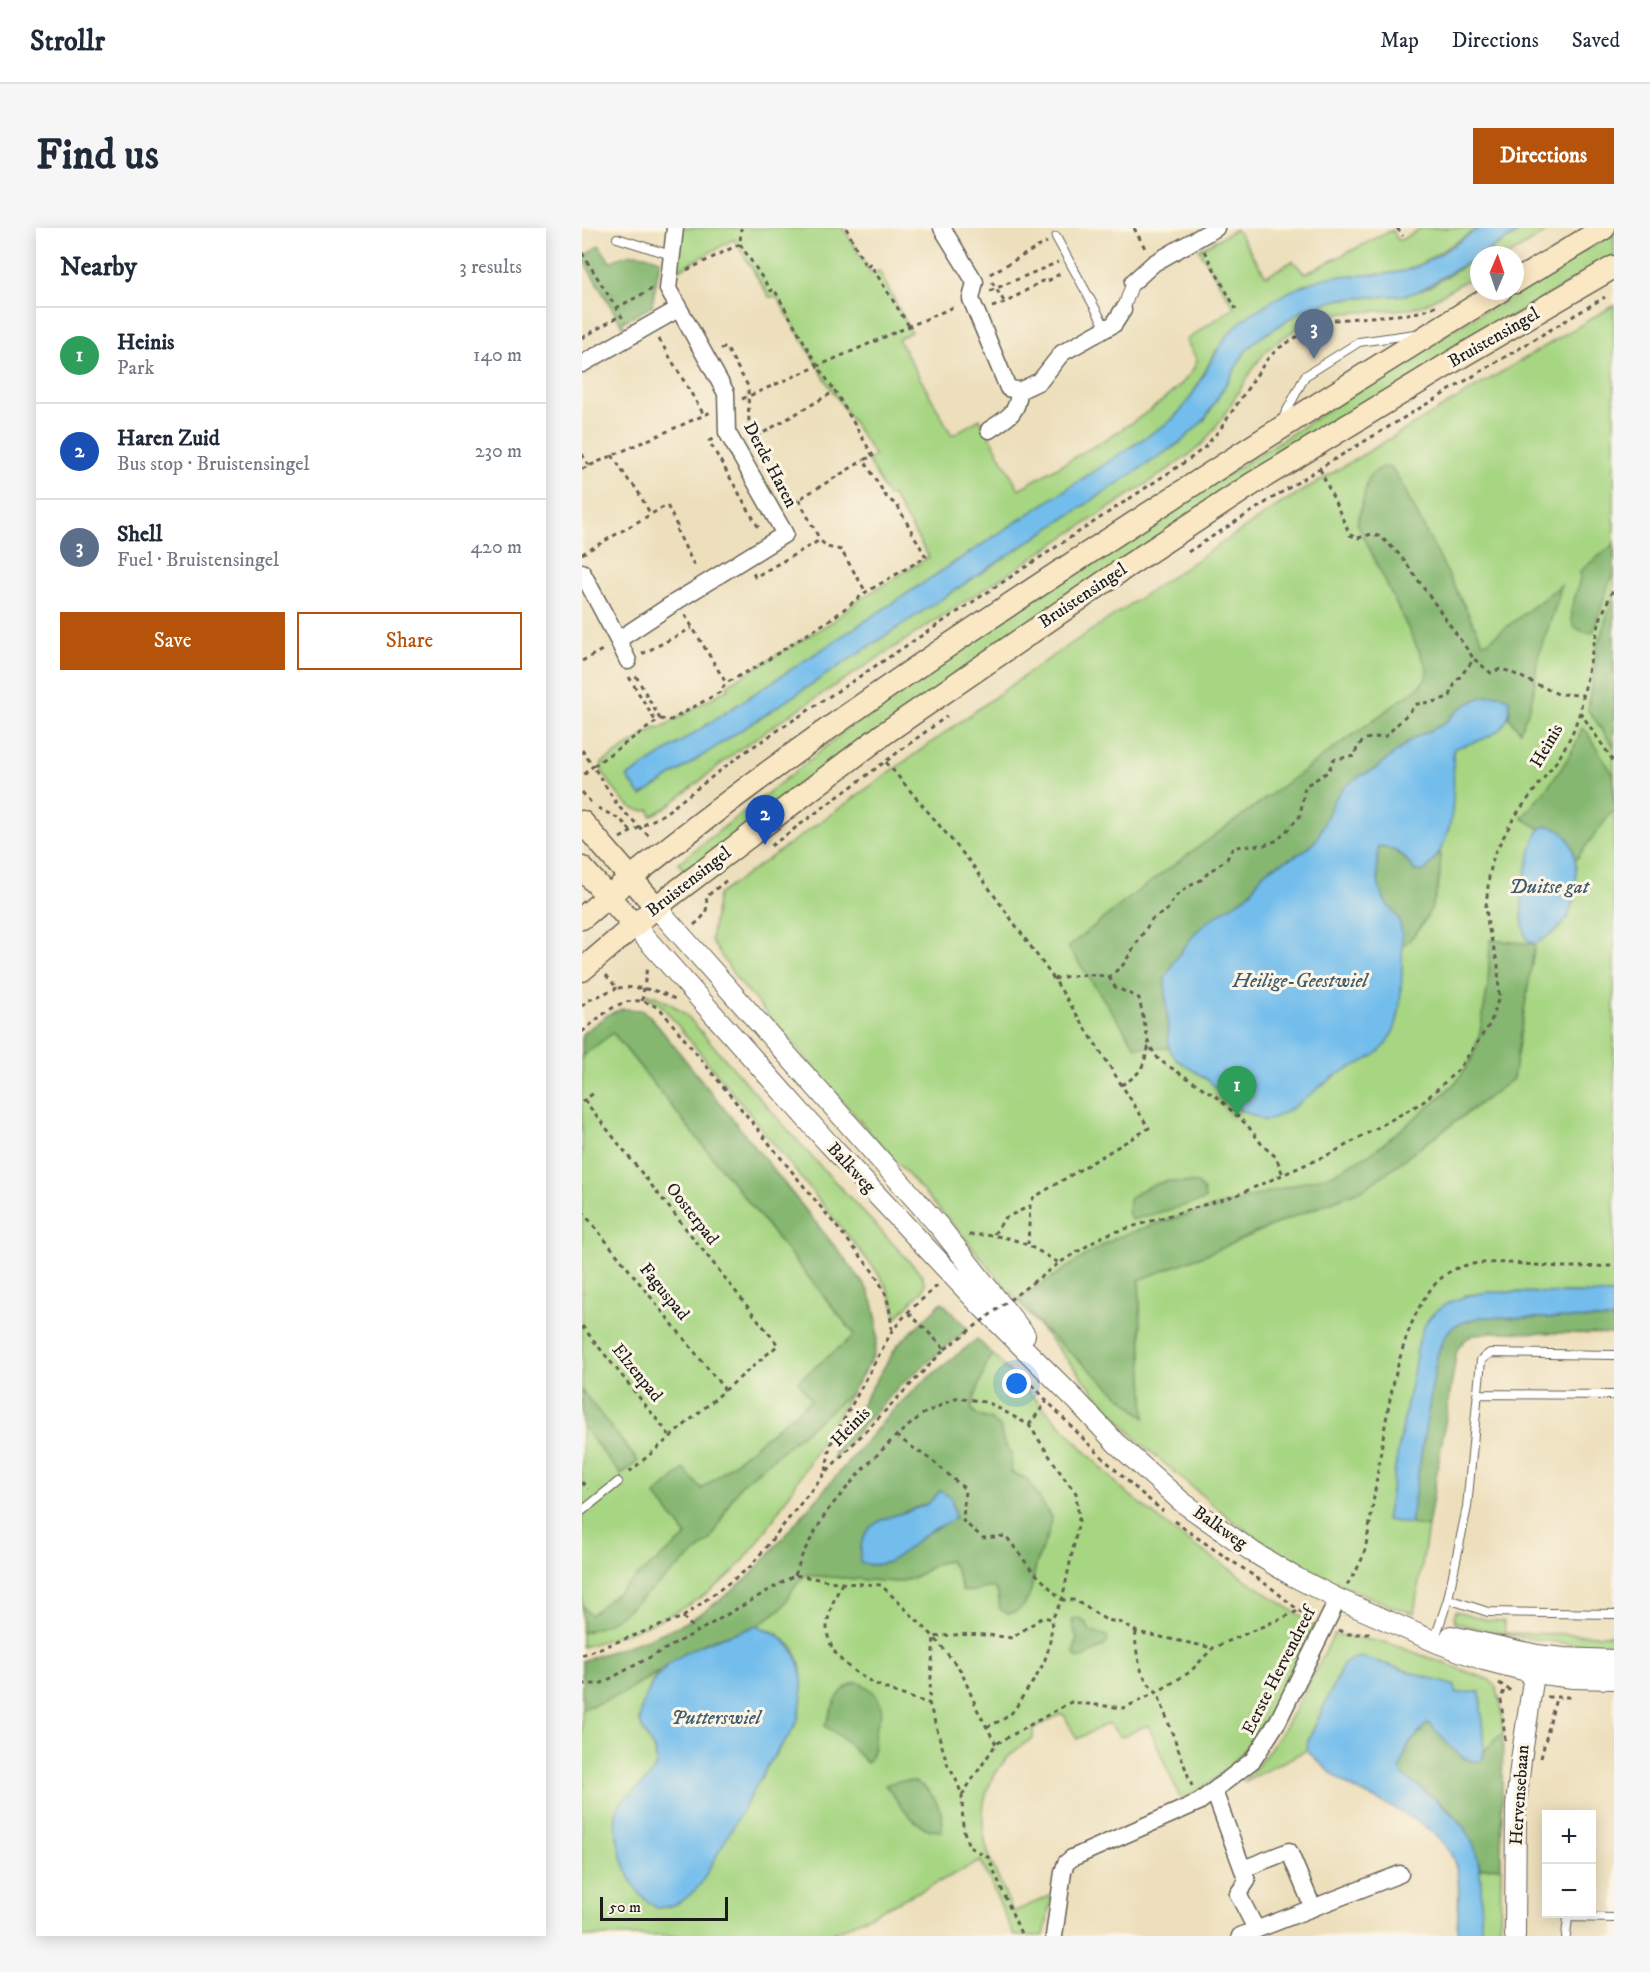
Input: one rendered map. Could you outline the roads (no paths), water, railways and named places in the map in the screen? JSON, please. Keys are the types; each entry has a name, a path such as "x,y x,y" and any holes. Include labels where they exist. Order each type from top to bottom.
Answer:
{"main road":[{"path":"1524,277 1604,228"},
{"name":"Bruistensingel","path":"582,970 656,907 885,733 1126,567 1252,484 1465,354 1614,267"},
{"name":"Bruistensingel","path":"582,918 630,878 868,699 947,645 1278,430 1485,300"},
{"path":"582,822 656,907"},
{"path":"582,868 635,926"}],"street":[{"path":"671,255 675,228"},
{"path":"942,228 975,282 974,306 1008,388 1019,391 1040,381 1062,353 1114,324 1123,310 1133,282 1154,263 1216,228"},
{"name":"Derde Haren","path":"618,640 785,534 727,432 726,393 668,289 671,255"},
{"path":"582,364 678,309"},
{"path":"989,430 1013,414 1018,402 1019,391"},
{"path":"582,572 628,661"},
{"name":"Balkweg","path":"656,907 939,1226 1077,1401"},
{"name":"Balkweg","path":"635,926 828,1143 980,1305 1116,1443 1182,1502 1253,1552 1293,1576 1338,1599 1438,1643 1484,1660 1536,1664 1564,1658 1614,1660"},
{"name":"Eerste Hervendreef","path":"1054,1936 1066,1863 1072,1858 1198,1802 1253,1760 1278,1722 1338,1599"},
{"name":"Balkweg","path":"1388,1620 1437,1632 1573,1678 1614,1679"},
{"name":"Hervensebaan","path":"1515,1936 1516,1805 1536,1664"},
{"path":"1214,1791 1247,1881 1238,1894 1256,1929"},
{"path":"1243,1869 1289,1851 1313,1908"},
{"path":"1240,1936 1400,1874"}],"lane":[{"path":"1056,237 1106,328"},
{"path":"616,238 671,255"},
{"path":"1278,430 1305,376 1359,342 1433,332"},
{"path":"1437,1632 1448,1599 1467,1507 1481,1360 1490,1353 1614,1355"},
{"path":"1477,1394 1614,1395"},
{"path":"582,1512 618,1482"},
{"path":"1448,1599 1488,1612 1614,1614"},
{"path":"1566,1936 1568,1917 1614,1918"}],"water":[{"path":"1479,228 1526,228 1495,246 1470,246 1470,261 1419,291 1406,295 1342,299 1307,308 1258,339 1245,352 1205,419 1181,442 641,796 627,777 1169,422 1190,398 1232,330 1254,312 1290,291 1315,281 1339,276 1396,273 1413,268 1442,253"},
{"name":"Heilige-Geestwiel","path":"1493,695 1509,699 1507,720 1494,734 1455,748 1453,752 1452,816 1443,846 1434,860 1423,872 1415,871 1400,854 1390,848 1378,846 1380,890 1398,918 1402,937 1398,1018 1389,1039 1377,1054 1337,1075 1294,1107 1276,1117 1265,1121 1236,1108 1208,1080 1177,1060 1169,1049 1165,979 1175,960 1195,933 1208,921 1251,892 1262,875 1269,869 1305,851 1317,839 1334,800 1344,787 1375,769 1414,738 1442,725 1462,707 1479,698"},
{"name":"Duitse gat","path":"1549,826 1560,830 1568,839 1573,850 1575,890 1569,914 1563,924 1555,932 1535,944 1527,940 1524,928 1523,886 1537,833 1542,827"},
{"path":"1488,1292 1614,1294 1614,1319 1481,1317 1463,1322 1451,1329 1443,1339 1437,1356 1410,1524 1386,1520 1422,1331 1430,1317 1442,1306 1464,1297"},
{"path":"940,1491 951,1497 955,1518 929,1532 889,1561 871,1565 860,1563 861,1547 865,1535 872,1527 880,1521 927,1504"},
{"name":"Putterswiel","path":"757,1626 784,1640 793,1650 802,1674 798,1719 773,1757 700,1885 681,1901 657,1908 640,1894 629,1876 620,1850 616,1823 620,1804 651,1776 656,1764 655,1752 642,1729 640,1714 642,1706 655,1680 678,1657 708,1642"},
{"path":"1358,1657 1455,1686 1456,1693 1480,1692 1484,1751 1482,1760 1468,1760 1461,1756 1430,1724 1427,1724 1408,1745 1400,1769 1404,1776 1449,1811 1463,1826 1472,1842 1478,1859 1481,1880 1481,1936 1457,1936 1459,1896 1457,1872 1442,1842 1429,1829 1413,1819 1343,1782 1307,1750 1308,1741 1344,1663"}],"place":[{"name":"Shell","path":"1314,359"},
{"name":"Haren Zuid","path":"765,845"},
{"name":"Heinis","path":"1237,1116"}]}
